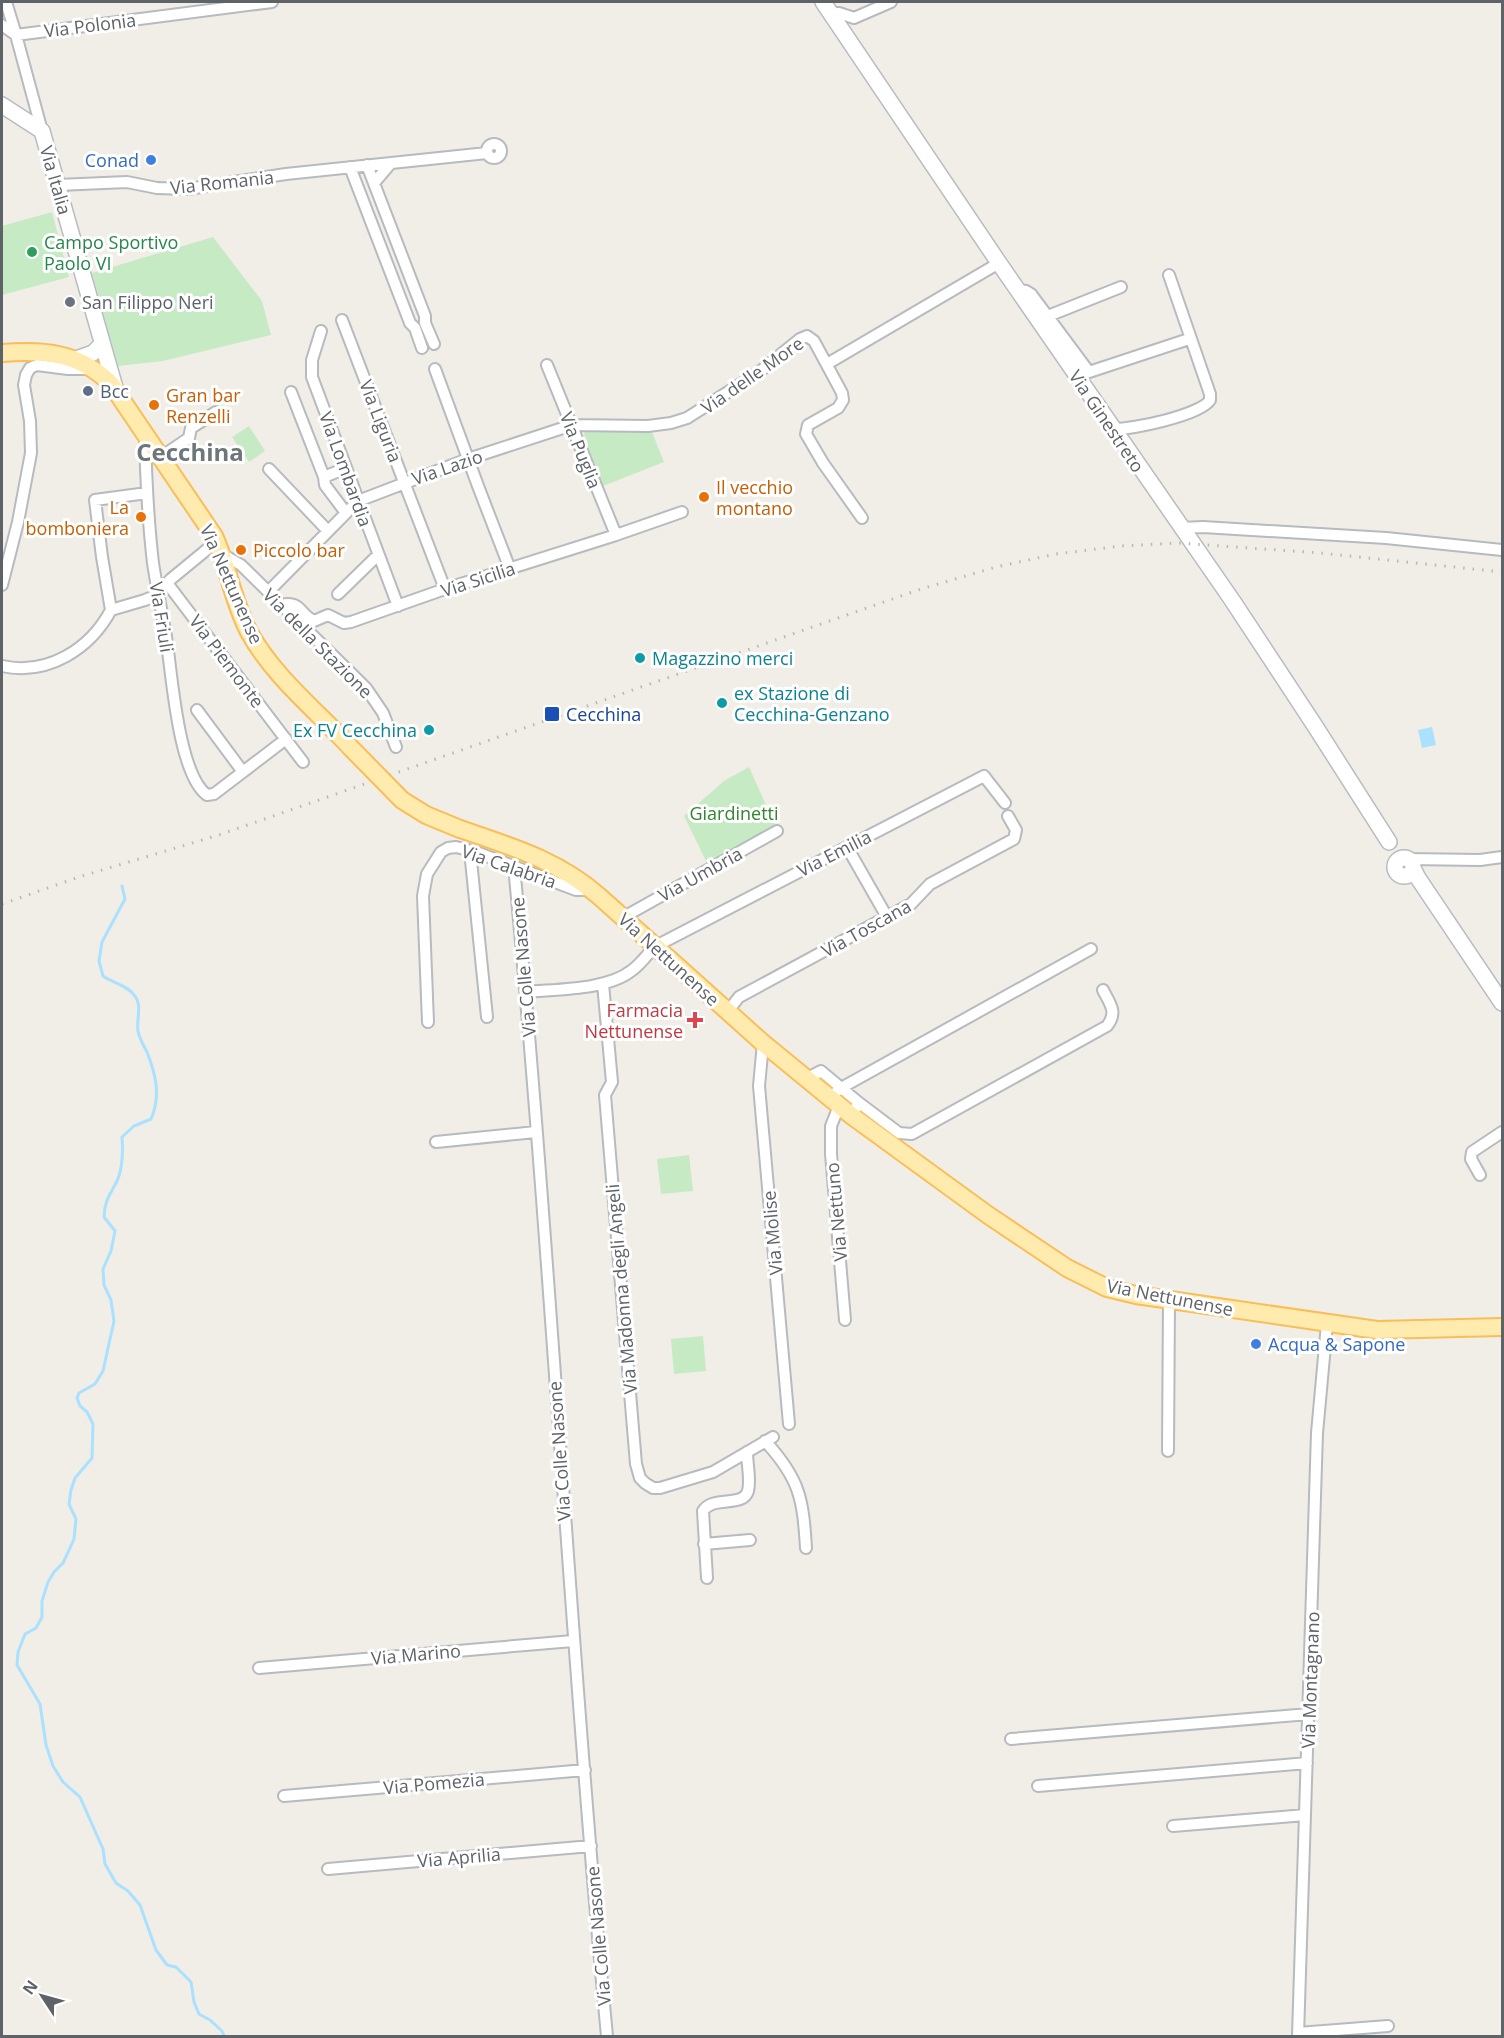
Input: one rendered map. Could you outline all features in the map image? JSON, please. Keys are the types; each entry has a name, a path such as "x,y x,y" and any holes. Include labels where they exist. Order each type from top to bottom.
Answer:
{"main road":[{"name":"Via Nettunense","path":"2,352 40,352 76,359 94,369 116,391 219,548 246,625 258,646 279,673 402,800 426,815 562,868 587,886 806,1079 844,1102 988,1215 1072,1271 1113,1290 1327,1324 1377,1330 1503,1327"}],"street":[{"path":"6,2 42,131"},
{"name":"Via Polonia","path":"16,35 272,2"},
{"path":"827,8 854,18 891,2"},
{"name":"Via Ginestreto","path":"827,8 1302,706 1389,842 1503,1003"},
{"path":"2,25 16,35"},
{"name":"Via Italia","path":"2,105 42,131 116,391"},
{"name":"Via Romania","path":"58,185 127,182 157,188 188,189 286,174 487,153"},
{"path":"374,183 391,163"},
{"path":"367,165 434,344"},
{"path":"350,167 410,323 415,328 422,348"},
{"name":"Via delle More","path":"827,364 999,263"},
{"path":"1112,429 1130,429 1201,408 1209,402 1210,394 1169,275"},
{"path":"1048,316 1121,287"},
{"path":"1018,290 1029,292 1089,372 1186,340"},
{"name":"Via Liguria","path":"342,320 445,589"},
{"name":"Via Lombardia","path":"321,331 312,360 311,374 398,606"},
{"name":"Via delle More","path":"663,424 687,418 702,411 766,368 805,336 809,336 814,341 843,395 843,403 808,425 805,430 806,434 826,469 862,518"},
{"path":"76,359 93,353 102,344"},
{"path":"2,585 20,513 31,453 31,432 24,379 29,370 37,365 68,369 94,369"},
{"name":"Via Puglia","path":"547,365 616,535"},
{"path":"435,369 510,569"},
{"path":"291,392 324,477 325,485 346,513"},
{"path":"161,457 189,438 191,428 216,412"},
{"name":"Via Lazio","path":"268,592 358,501 468,459 572,425 663,424"},
{"name":"Via Friuli","path":"145,432 147,493 154,566 162,605 178,721 185,752 200,788 207,795 214,794 243,772"},
{"path":"324,477 346,468"},
{"path":"269,469 328,531"},
{"path":"111,610 95,500 147,493"},
{"name":"Via Sicilia","path":"281,605 295,604 309,619 314,621 328,615 344,623 682,512"},
{"path":"1181,528 1198,527 1386,538 1503,550"},
{"path":"2,666 16,669 36,667 64,658 91,638 111,610 145,600 159,592 167,583 219,548"},
{"name":"Via della Stazione","path":"219,548 235,560 370,693 383,713 396,747"},
{"path":"338,594 378,555"},
{"name":"Via Piemonte","path":"167,583 303,762"},
{"path":"162,605 177,594"},
{"path":"197,710 243,772 286,740"},
{"name":"Via Emilia","path":"654,947 984,776 1005,803"},
{"name":"Via Toscana","path":"728,1011 739,998 914,902 932,883 1014,839 1016,830 1008,816"},
{"name":"Via Umbria","path":"622,918 777,831"},
{"name":"Via Calabria","path":"428,1022 423,896 425,880 441,852 456,847 471,850 576,890 582,890 587,886"},
{"path":"847,847 887,917"},
{"path":"471,850 487,1017"},
{"path":"1408,868 1432,860 1480,860 1503,857"},
{"name":"Via Colle Nasone","path":"514,866 526,992 573,1641 607,2037"},
{"path":"526,992 603,984 631,972 654,947"},
{"path":"1091,949 844,1102 899,1133 912,1134 1107,1026 1113,1018 1114,1010 1103,990"},
{"name":"Via Madonna degli Angeli","path":"603,984 612,1082 605,1095 638,1471 647,1485 658,1488 706,1475 769,1439 800,1493 804,1513 806,1548"},
{"name":"Via Molise","path":"763,1043 759,1092 789,1424"},
{"name":"Via Nettuno","path":"844,1102 831,1126 831,1154 845,1320"},
{"path":"436,1142 536,1132"},
{"path":"1480,1175 1472,1161 1471,1154 1475,1149 1503,1132"},
{"path":"1168,1451 1169,1300"},
{"name":"Via Montagnano","path":"1298,2035 1317,1433 1327,1324"},
{"path":"707,1578 703,1512 705,1507 711,1503 739,1499 747,1493 747,1452"},
{"path":"704,1544 750,1540"},
{"name":"Via Marino","path":"259,1668 573,1641"},
{"path":"1011,1739 1309,1714"},
{"path":"1038,1786 1307,1762"},
{"name":"Via Pomezia","path":"284,1796 585,1770"},
{"path":"1173,1826 1305,1815"},
{"name":"Via Aprilia","path":"328,1869 591,1846"},
{"path":"1298,2035 1388,2026"}],"green space":[{"name":"Campo Sportivo Paolo VI","path":"52,212 69,277 2,295 2,226"},
{"path":"213,237 262,301 271,335 163,361 118,366 92,273"},
{"path":"249,426 265,451 249,462 232,437"},
{"path":"586,429 652,432 664,462 603,486 588,450 584,433"},
{"name":"Giardinetti","path":"749,767 775,825 707,863 684,816 724,781"},
{"path":"689,1155 693,1191 661,1194 657,1159"},
{"path":"703,1336 706,1371 674,1374 671,1339"}],"water":[{"path":"1432,727 1436,745 1422,748 1418,730"}],"waterway":[{"path":"122,886 125,899 102,942 99,961 103,976 128,989 137,999 138,1031 153,1069 156,1102 151,1119 134,1126 122,1137 120,1171 105,1210 104,1217 115,1231 111,1251 103,1269 104,1285 111,1300 114,1321 103,1371 95,1384 79,1393 77,1398 93,1424 92,1458 75,1478 71,1490 69,1504 76,1519 74,1539 63,1563 48,1582 42,1601 42,1617 36,1628 25,1634 18,1652 17,1665 40,1704 46,1745 53,1766 63,1782 80,1797 103,1849 105,1864 116,1883 128,1891 140,1905 156,1950 167,1965 176,1967 191,1982 194,2002 199,2014 210,2020 224,2036"}],"railway":[{"path":"2,904 82,876 219,835 921,589 996,567 1056,554 1121,546 1178,543 1320,553 1502,572"}],"place":[{"name":"Conad","path":"151,160"},
{"name":"Campo Sportivo Paolo VI","path":"32,252"},
{"name":"San Filippo Neri","path":"70,302"},
{"name":"Bcc","path":"88,391"},
{"name":"Gran bar Renzelli","path":"154,405"},
{"name":"Il vecchio montano","path":"704,497"},
{"name":"La bomboniera","path":"141,517"},
{"name":"Piccolo bar","path":"241,550"},
{"name":"Magazzino merci","path":"640,658"},
{"name":"ex Stazione di Cecchina-Genzano","path":"722,703"},
{"name":"Cecchina","path":"552,714"},
{"name":"Ex FV Cecchina","path":"429,730"},
{"name":"Farmacia Nettunense","path":"695,1020"},
{"name":"Acqua & Sapone","path":"1256,1344"}],"district":[{"name":"Cecchina","path":"190,451"}]}
